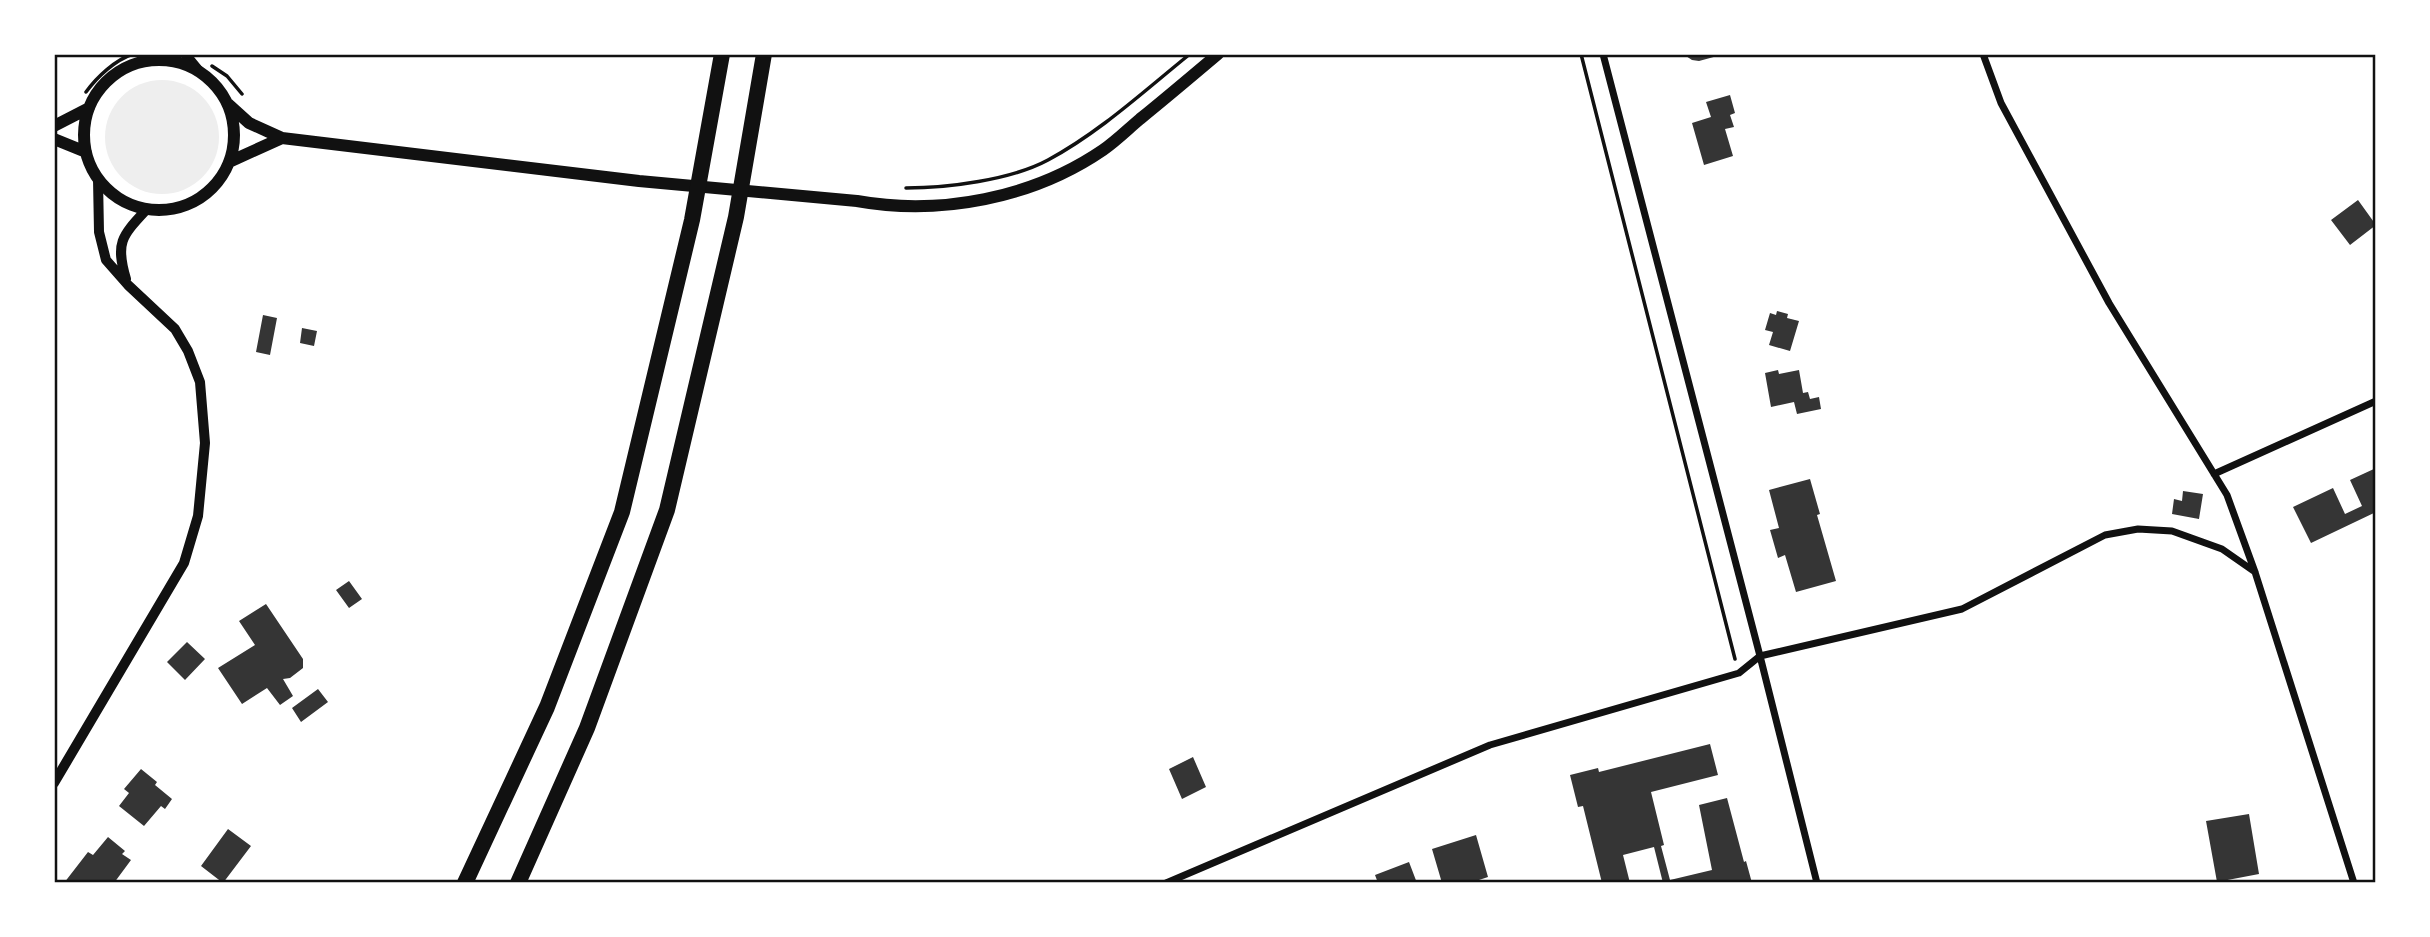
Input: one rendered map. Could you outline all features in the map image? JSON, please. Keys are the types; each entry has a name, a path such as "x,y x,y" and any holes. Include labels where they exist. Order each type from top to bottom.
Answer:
{"highway":[{"path":"465,883 547,708 622,512 692,219 722,54"},
{"path":"518,883 587,728 667,510 736,217 764,54"}],"main road":[{"path":"54,126 86,103 116,74 135,64 159,57 199,71 249,123 282,138 639,181 881,205 931,206 966,203 1052,179 1103,150 1217,54"},
{"path":"86,103 86,152 98,178 115,195 147,209 174,209 199,199 219,181 229,162 234,133 228,104"},
{"path":"229,162 282,138"},
{"path":"54,139 86,152"}],"street":[{"path":"185,54 199,71"},
{"path":"1603,54 1760,656 1816,883"},
{"path":"1983,54 2001,103 2103,292 2227,495 2255,572 2354,883"},
{"path":"54,783 184,563 198,516 205,443 200,382 188,351 175,329 128,285 106,260 99,232 98,178"},
{"path":"128,285 119,250 126,232 147,209"},
{"path":"2214,474 2376,401"},
{"path":"1166,883 1490,745 1739,673 1760,656 1962,609 2105,535 2138,529 2172,531 2222,549 2255,572"}],"path":[{"path":"86,103 88,89 108,69 132,54"},
{"path":"185,54 209,64 227,76 244,98"},
{"path":"894,189 961,184 994,178 1045,162 1093,133 1190,54"},
{"path":"1581,54 1739,673"}],"shaded area":[{"path":"162,80 184,84 194,89 210,105 215,115 219,137 215,159 210,169 194,185 184,190 162,194 140,190 130,185 114,169 109,159 105,137 109,115 114,105 130,89 140,84"}],"building":[{"path":"1683,54 1721,54 1721,55 1699,61"},
{"path":"1730,95 1735,113 1730,115 1734,127 1725,129 1733,156 1704,165 1692,123 1711,117 1706,102"},
{"path":"2358,200 2376,225 2350,245 2331,220"},
{"path":"1777,311 1788,314 1787,318 1799,321 1790,351 1769,345 1773,332 1765,330 1770,313 1776,315"},
{"path":"263,315 277,318 270,355 256,352"},
{"path":"302,328 317,331 314,346 300,343"},
{"path":"1778,370 1779,374 1799,370 1803,393 1808,392 1810,399 1819,397 1821,409 1797,414 1794,402 1771,407 1765,373"},
{"path":"2376,468 2376,512 2311,543 2293,507 2333,488 2345,514 2362,506 2350,480"},
{"path":"1810,479 1820,514 1817,515 1836,581 1796,592 1785,555 1778,558 1770,530 1779,528 1769,490"},
{"path":"2183,491 2203,494 2199,519 2172,514 2174,499 2182,501"},
{"path":"349,581 362,599 349,608 336,590"},
{"path":"266,604 303,659 303,668 290,678 283,679 293,696 280,705 267,688 242,704 218,668 255,645 239,621"},
{"path":"187,642 205,659 185,680 167,662"},
{"path":"318,689 328,702 301,722 292,708"},
{"path":"1710,744 1718,775 1651,792 1670,880 1712,870 1699,805 1727,798 1752,883 1663,883 1654,847 1623,855 1630,883 1602,883 1583,806 1578,807 1570,775 1598,768 1599,772"},
{"path":"1193,757 1206,787 1182,799 1169,769"},
{"path":"141,769 172,799 165,809 161,806 144,826 119,806 129,793 124,789"},
{"path":"2249,814 2259,874 2217,882 2206,821"},
{"path":"228,829 251,846 223,883 201,866"},
{"path":"1476,835 1488,877 1470,883 1442,883 1432,849"},
{"path":"108,837 125,851 122,854 131,860 114,883 64,883 88,852 93,855"},
{"path":"1409,862 1417,883 1378,883 1375,875"}]}
